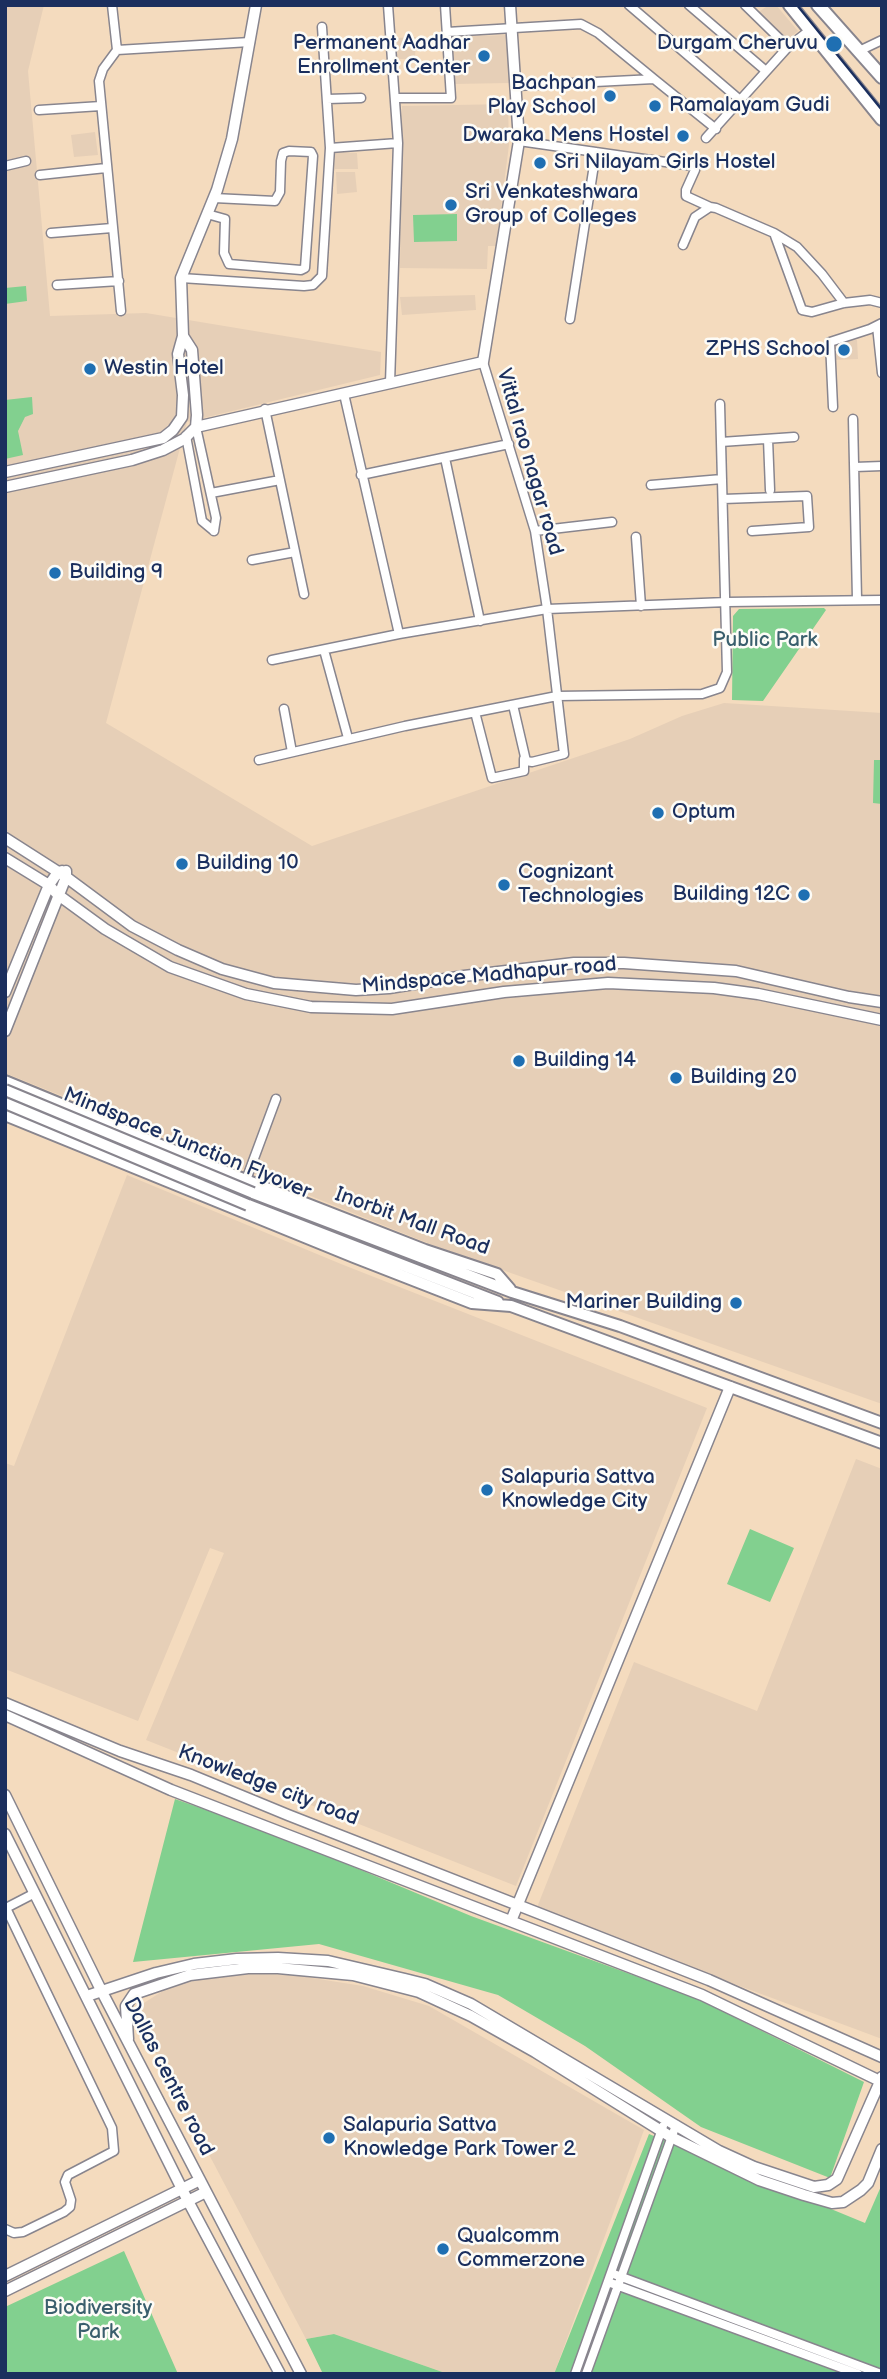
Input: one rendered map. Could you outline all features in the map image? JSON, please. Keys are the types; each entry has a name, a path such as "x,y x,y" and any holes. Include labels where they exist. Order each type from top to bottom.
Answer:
{"main road":[{"path":"790,5 882,118"},
{"path":"819,6 882,77"},
{"name":"Inorbit Mall Road","path":"5,1081 246,1180 425,1250 497,1274 512,1292 615,1324 882,1423"},
{"name":"Mindspace Junction Flyover","path":"5,1090 253,1193 512,1292"},
{"name":"Mindspace Junction Flyover","path":"5,1103 248,1205 511,1306"},
{"path":"5,1115 472,1303 511,1306 882,1443"},
{"path":"161,1178 173,1150"}],"street":[{"path":"112,5 117,50 103,69 99,81 121,311"},
{"path":"5,472 163,438 182,417 183,395 178,354 183,336 181,278 214,198 232,139 256,5"},
{"path":"388,5 398,143 390,383"},
{"path":"395,98 451,98 445,5"},
{"path":"5,487 132,460 163,450 196,427 483,362 519,142 510,5"},
{"path":"629,5 740,100"},
{"path":"688,5 766,71"},
{"path":"745,5 788,47"},
{"path":"447,32 581,24 598,33 716,129"},
{"path":"181,278 304,286 313,285 322,276 330,148 322,27"},
{"path":"706,138 788,47 810,30"},
{"path":"859,51 882,40"},
{"path":"117,50 250,42"},
{"path":"516,86 654,79"},
{"path":"327,99 361,98"},
{"path":"39,110 101,106"},
{"path":"519,142 693,166 695,170 686,196 774,233 797,247 844,303"},
{"path":"330,148 398,143"},
{"path":"214,198 275,201 280,192 281,161 284,153 289,150 311,152 313,156 305,268 301,270 229,264 224,253 225,219 222,216 227,199"},
{"path":"570,319 596,152"},
{"path":"5,166 26,161"},
{"path":"40,175 106,168"},
{"path":"683,246 695,217 710,207"},
{"path":"207,214 222,216"},
{"path":"51,233 112,228"},
{"path":"774,233 802,310 812,312 844,303 870,300 882,303"},
{"path":"57,285 119,281"},
{"path":"833,407 830,342 879,325 882,373"},
{"path":"183,336 192,350 196,427 216,518 214,531 202,521 186,436"},
{"name":"Vittal rao nagar road","path":"483,362 535,531 564,754 545,760 526,761 512,705"},
{"path":"344,394 399,634"},
{"path":"259,760 348,738 557,696 702,694 720,688 727,672 727,602 720,404"},
{"path":"265,410 304,594"},
{"path":"853,419 857,599"},
{"path":"721,442 794,437"},
{"path":"768,439 770,490"},
{"path":"362,475 509,444"},
{"path":"445,458 480,621"},
{"path":"855,467 882,466"},
{"path":"651,485 722,479"},
{"path":"211,493 280,480"},
{"path":"723,499 808,496 809,527 752,531"},
{"path":"535,531 612,522"},
{"path":"636,537 641,606"},
{"path":"252,561 295,552"},
{"path":"272,660 399,634 547,609 727,602 882,600"},
{"path":"324,650 348,738"},
{"path":"475,712 494,779 526,769 512,705"},
{"path":"284,709 292,752"},
{"name":"Mindspace Madhapur road","path":"5,838 62,874 132,926 222,969 274,983 356,990 574,963 670,964 736,971 882,1002"},
{"name":"Mindspace Madhapur road","path":"5,858 49,886 104,929 170,967 246,994 311,1007 392,1009 504,992 608,983 714,988 758,994 882,1020"},
{"path":"5,992 49,886 62,874"},
{"path":"5,1031 57,894 62,874"},
{"name":"Mindspace Madhapur road","path":"389,988 392,1009"},
{"path":"845,1012 849,997"},
{"path":"246,1180 276,1099"},
{"path":"511,1921 730,1387"},
{"name":"Knowledge city road","path":"5,1703 120,1751 191,1775 709,1980 882,2057"},
{"name":"Knowledge city road","path":"6,1716 171,1790 702,1995 881,2080"},
{"name":"Dallas centre road","path":"5,1795 101,1990 301,2374"},
{"name":"Dallas centre road","path":"5,1834 188,2201 280,2374"},
{"path":"5,2229 15,2233 23,2232 64,2212 70,2207 71,2200 65,2182 68,2175 114,2151 115,2141 112,2128 6,1907 35,1893"},
{"path":"87,1996 175,1968 237,1959 328,1961 425,1984 471,2004 719,2151 754,2167 814,2187 828,2185 837,2179 881,2080"},
{"path":"128,2039 125,2015 129,2000 139,1991 190,1975 248,1968 353,1975 419,1992 471,2015 666,2134 759,2180 832,2203 843,2202 867,2183 882,2149"},
{"path":"575,2374 611,2273 671,2123"},
{"path":"586,2374 621,2277 666,2134"},
{"path":"5,2276 200,2180"},
{"path":"5,2291 206,2192"},
{"path":"611,2273 881,2374"},
{"path":"608,2283 858,2374"}],"shaded area":[{"path":"44,5 28,71 50,316 146,313 381,352 380,375 187,422 106,723 312,846 630,739 682,716 724,703 882,713 882,1404 440,1248 5,1073 5,6"},
{"path":"769,5 776,5 798,31 786,41 757,13"},
{"path":"508,35 509,83 453,84 451,37"},
{"path":"416,37 415,59 396,59 396,38"},
{"name":"Sri Venkateshwara Group of Colleges","path":"508,104 509,145 496,246 488,246 487,269 400,268 402,106"},
{"path":"95,132 98,155 74,157 71,135"},
{"path":"335,152 357,153 358,169 335,169"},
{"path":"336,172 355,172 357,192 337,194"},
{"path":"475,295 476,310 402,315 400,297"},
{"path":"857,340 858,359 832,360 832,341"},
{"name":"Salapuria Sattva Knowledge City","path":"127,1175 341,1264 707,1408 516,1886 146,1740 224,1553 210,1548 138,1721 5,1669 5,1463 14,1466"},
{"path":"856,1459 882,1469 882,2039 536,1910 634,1662 757,1711"},
{"path":"227,1974 293,1975 363,1986 429,2006 644,2130 554,2374 448,2374 334,2334 306,2339 133,2010 180,1980"}],"green space":[{"path":"457,214 457,241 414,242 413,215"},
{"path":"26,286 27,301 5,304 5,288"},
{"path":"32,397 33,414 25,417 18,431 23,455 5,459 5,400"},
{"name":"Public Park","path":"739,609 826,610 763,701 732,700 733,616"},
{"path":"874,760 882,760 882,804 873,803"},
{"path":"750,1529 794,1548 770,1602 727,1584"},
{"path":"175,1799 275,1834 471,1916 696,1998 864,2082 830,2178 701,2127 585,2046 498,1995 319,1944 133,1962"},
{"path":"649,2134 865,2223 882,2184 882,2374 554,2374"},
{"name":"Biodiversity Park","path":"124,2251 178,2374 5,2374 5,2307"},
{"path":"334,2334 448,2374 323,2374 306,2339"}],"railway":[{"path":"797,5 882,110"}],"place":[{"name":"Durgam Cheruvu","path":"834,44"},
{"name":"Permanent Aadhar Enrollment Center","path":"484,56"},
{"name":"Bachpan Play School","path":"610,96"},
{"name":"Ramalayam Gudi","path":"655,106"},
{"name":"Dwaraka Mens Hostel","path":"683,136"},
{"name":"Sri Nilayam Girls Hostel","path":"540,163"},
{"name":"Sri Venkateshwara Group of Colleges","path":"451,205"},
{"name":"ZPHS School","path":"844,350"},
{"name":"Westin Hotel","path":"90,369"},
{"name":"Building 9","path":"55,573"},
{"name":"Optum","path":"658,813"},
{"name":"Building 10","path":"182,864"},
{"name":"Cognizant Technologies","path":"504,885"},
{"name":"Building 12C","path":"804,895"},
{"name":"Building 14","path":"519,1061"},
{"name":"Building 20","path":"676,1078"},
{"name":"Mariner Building","path":"736,1303"},
{"name":"Salapuria Sattva Knowledge City","path":"487,1490"},
{"name":"Salapuria Sattva Knowledge Park Tower 2","path":"329,2138"},
{"name":"Qualcomm Commerzone","path":"443,2249"}]}
